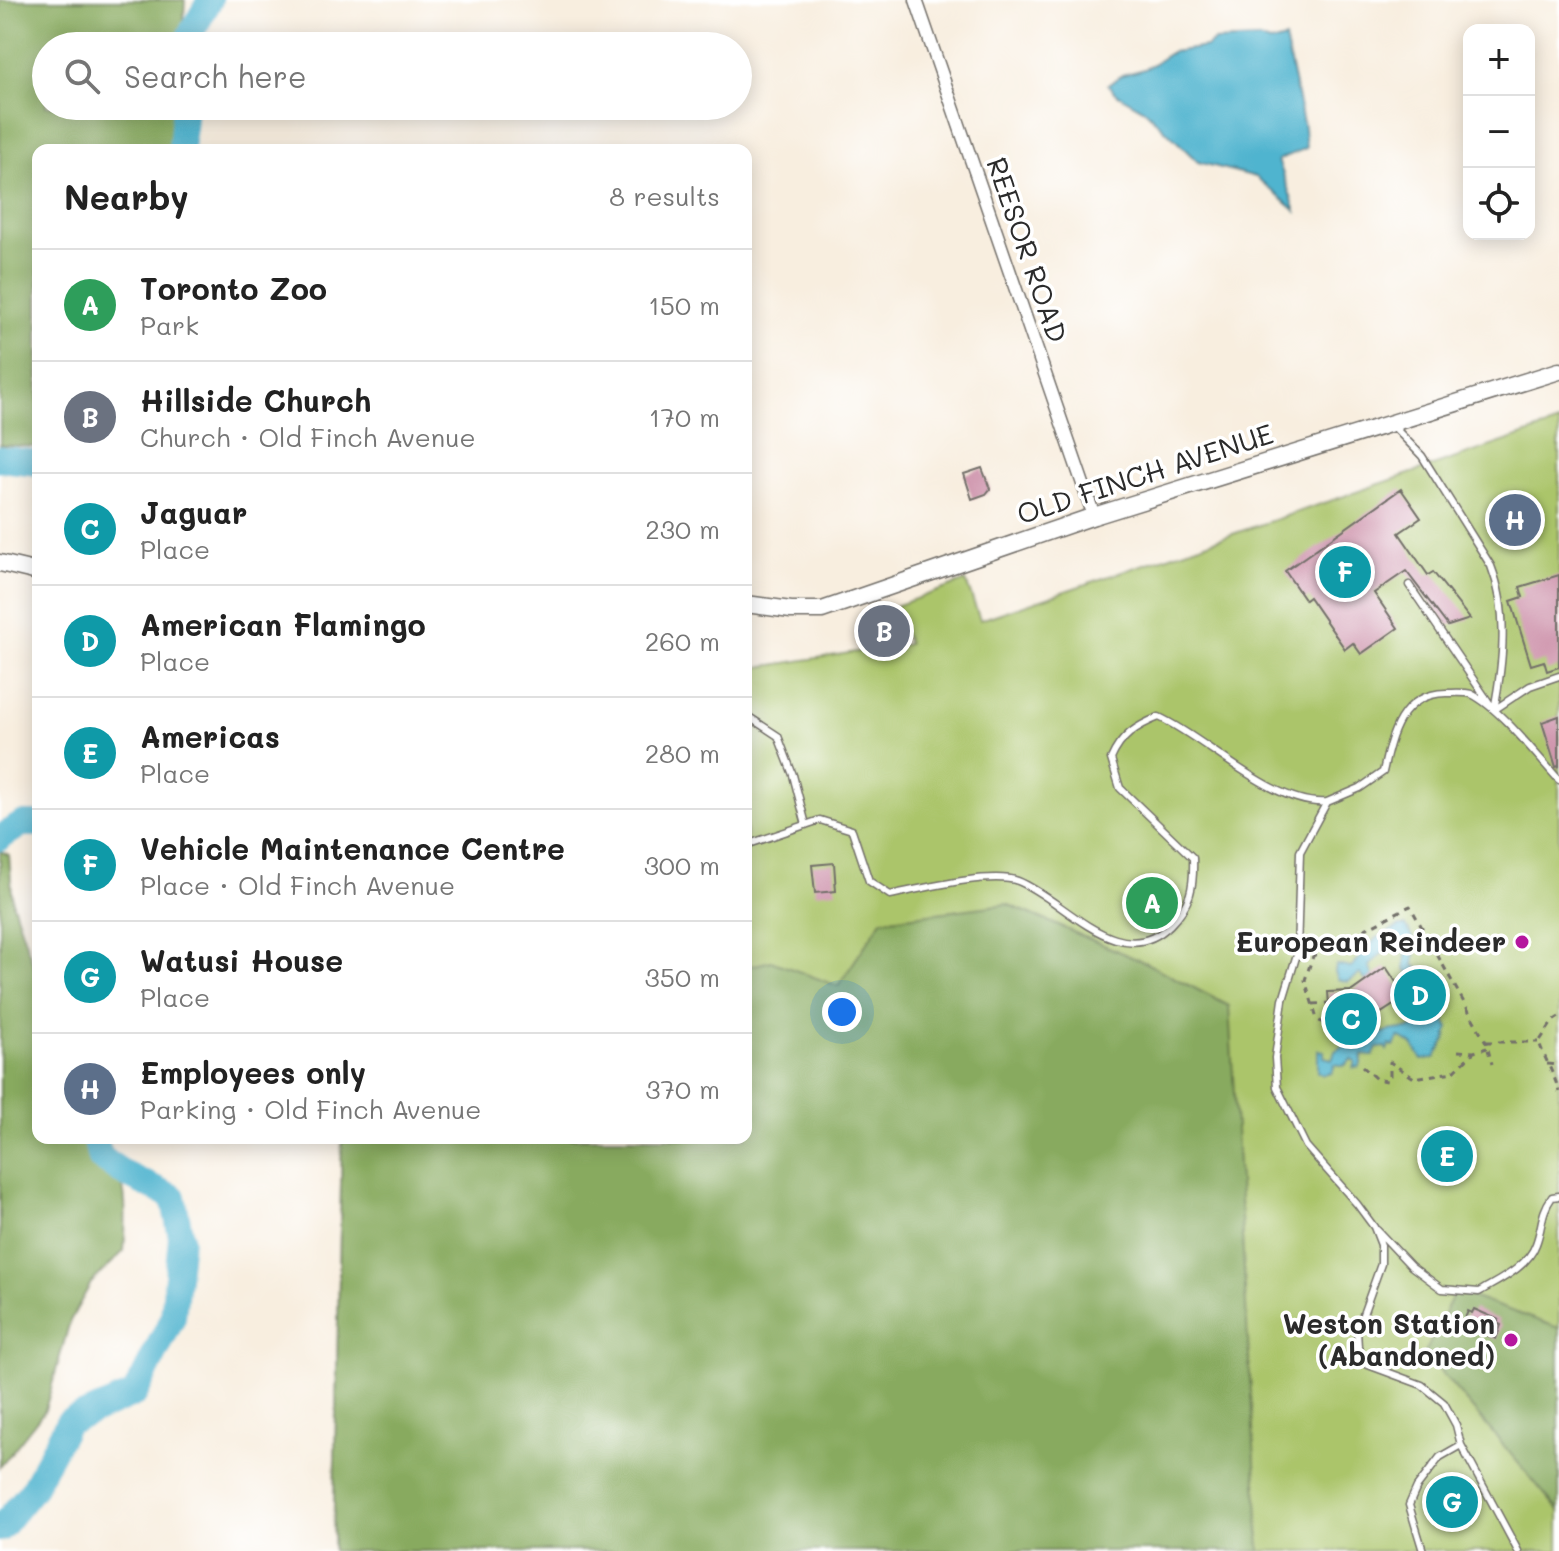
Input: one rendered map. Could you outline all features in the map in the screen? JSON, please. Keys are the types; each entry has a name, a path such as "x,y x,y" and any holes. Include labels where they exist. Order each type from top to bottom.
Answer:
{"street":[{"name":"REESOR ROAD","path":"916,0 1094,516"},
{"name":"OLD FINCH AVENUE","path":"752,605 822,610 1094,516 1559,371"},
{"path":"0,563 32,571"}],"lane":[{"path":"1391,424 1422,456 1491,566 1499,586 1503,662 1494,710"},
{"path":"1409,585 1494,710 1559,780"},
{"path":"1494,710 1530,686 1559,676"},
{"path":"752,843 820,820 852,830 869,881 890,895 969,880 1017,881 1108,937 1137,942 1161,934 1180,914 1194,886 1193,858 1120,788 1111,759 1118,743 1138,725 1159,717 1197,738 1249,776 1298,801 1314,803 1327,802 1360,788 1383,772 1391,733 1407,710 1422,699 1441,693 1469,693 1494,710"},
{"path":"752,719 778,736 793,775 806,825"},
{"path":"1327,802 1300,852 1297,954 1283,1000 1277,1034 1277,1087 1306,1146 1411,1266 1442,1289 1479,1292 1526,1260 1536,1245 1543,1211 1552,1197 1559,1196"},
{"path":"1374,1227 1381,1245 1381,1264 1359,1317 1358,1347 1368,1365 1422,1385 1444,1403 1456,1425 1461,1445 1518,1551"},
{"path":"1423,1551 1409,1505 1417,1487 1440,1457 1461,1445"}],"path":[{"path":"1340,1041 1337,1033 1317,1019 1305,980 1313,956 1410,906 1486,1042 1492,1064"},
{"path":"1313,1004 1329,1003"},
{"path":"1539,1042 1559,1017"},
{"path":"1486,1042 1539,1042"},
{"path":"1539,1042 1559,1092"},
{"path":"1458,1051 1474,1052 1487,1048"},
{"path":"1362,1066 1376,1079 1387,1081 1390,1062 1414,1078 1453,1072 1474,1052"},
{"path":"1546,1064 1559,1065"}],"green space":[{"path":"0,0 185,0 183,32 32,32 32,120 177,120 175,144 32,144 32,447 0,445"},
{"path":"1559,423 1559,1551 333,1551 342,1144 752,1144 752,668 908,644 895,606 966,581 980,620"},
{"path":"0,851 9,855 13,904 32,961 32,1144 108,1144 122,1181 126,1219 124,1251 91,1283 70,1321 45,1410 0,1467"},
{"path":"1007,904 1146,963 1229,1006 1260,1551 333,1551 342,1144 752,1144 752,966 771,961 838,986 882,920"},
{"path":"1455,1291 1559,1328 1559,1511 1425,1353"}],"water":[{"path":"1259,39 1270,43 1285,39 1306,148 1278,160 1296,211 1256,177 1198,162 1146,111 1115,93 1108,85 1122,75 1145,69 1172,52 1206,47 1214,41"},
{"path":"1406,926 1416,942 1414,965 1425,974 1426,988 1437,1001 1449,1028 1446,1040 1435,1058 1422,1060 1413,1045 1399,1037 1394,1046 1389,1045 1387,1050 1385,1047 1377,1048 1373,1056 1363,1055 1360,1067 1354,1068 1356,1062 1352,1059 1344,1066 1335,1064 1332,1073 1323,1075 1318,1072 1318,1050 1324,1051 1324,1057 1332,1059 1335,1051 1345,1045 1363,1044 1369,1035 1368,1027 1373,1026 1383,1033 1415,1027 1425,1019 1428,1012 1416,999 1418,980 1405,969 1406,949 1399,941 1369,966 1373,976 1366,981 1360,974 1347,982 1338,980 1335,972 1336,965 1351,968 1376,938"}],"building":[{"path":"982,468 990,489 986,494 972,499 964,474"},
{"path":"1401,489 1421,518 1399,533 1428,575 1433,572 1470,619 1448,626 1406,571 1374,593 1398,628 1361,654 1353,643 1345,649 1309,597 1305,600 1285,571"},
{"path":"1559,575 1559,667 1547,671 1544,661 1531,665 1511,601 1523,597 1520,587"},
{"path":"890,615 898,641 879,647 871,621"},
{"path":"1559,716 1559,766 1556,767 1542,722"},
{"path":"834,863 836,891 815,893 812,865"},
{"path":"1386,967 1406,997 1378,1015 1370,1001 1329,1005 1328,992 1352,991"},
{"path":"1474,1309 1499,1320 1497,1323 1501,1325 1496,1339 1462,1325 1468,1311 1472,1313"},
{"path":"1456,1484 1472,1506 1448,1522 1433,1499"}],"waterway":[{"path":"192,32 210,0"},
{"path":"182,144 184,120"},
{"path":"0,459 32,462"},
{"path":"0,838 22,824 32,824"},
{"path":"0,1529 32,1490 68,1422 135,1394 173,1317 181,1237 173,1197 125,1174 100,1157 97,1144"}],"place":[{"name":"Employees only","path":"1515,520"},
{"name":"Vehicle Maintenance Centre","path":"1345,572"},
{"name":"Hillside Church","path":"884,631"},
{"name":"Toronto Zoo","path":"1152,903"},
{"name":"European Reindeer","path":"1522,942"},
{"name":"American Flamingo","path":"1420,995"},
{"name":"Jaguar","path":"1351,1019"},
{"name":"Americas","path":"1447,1156"},
{"name":"Weston Station (Abandoned)","path":"1511,1340"},
{"name":"Watusi House","path":"1452,1502"}]}
